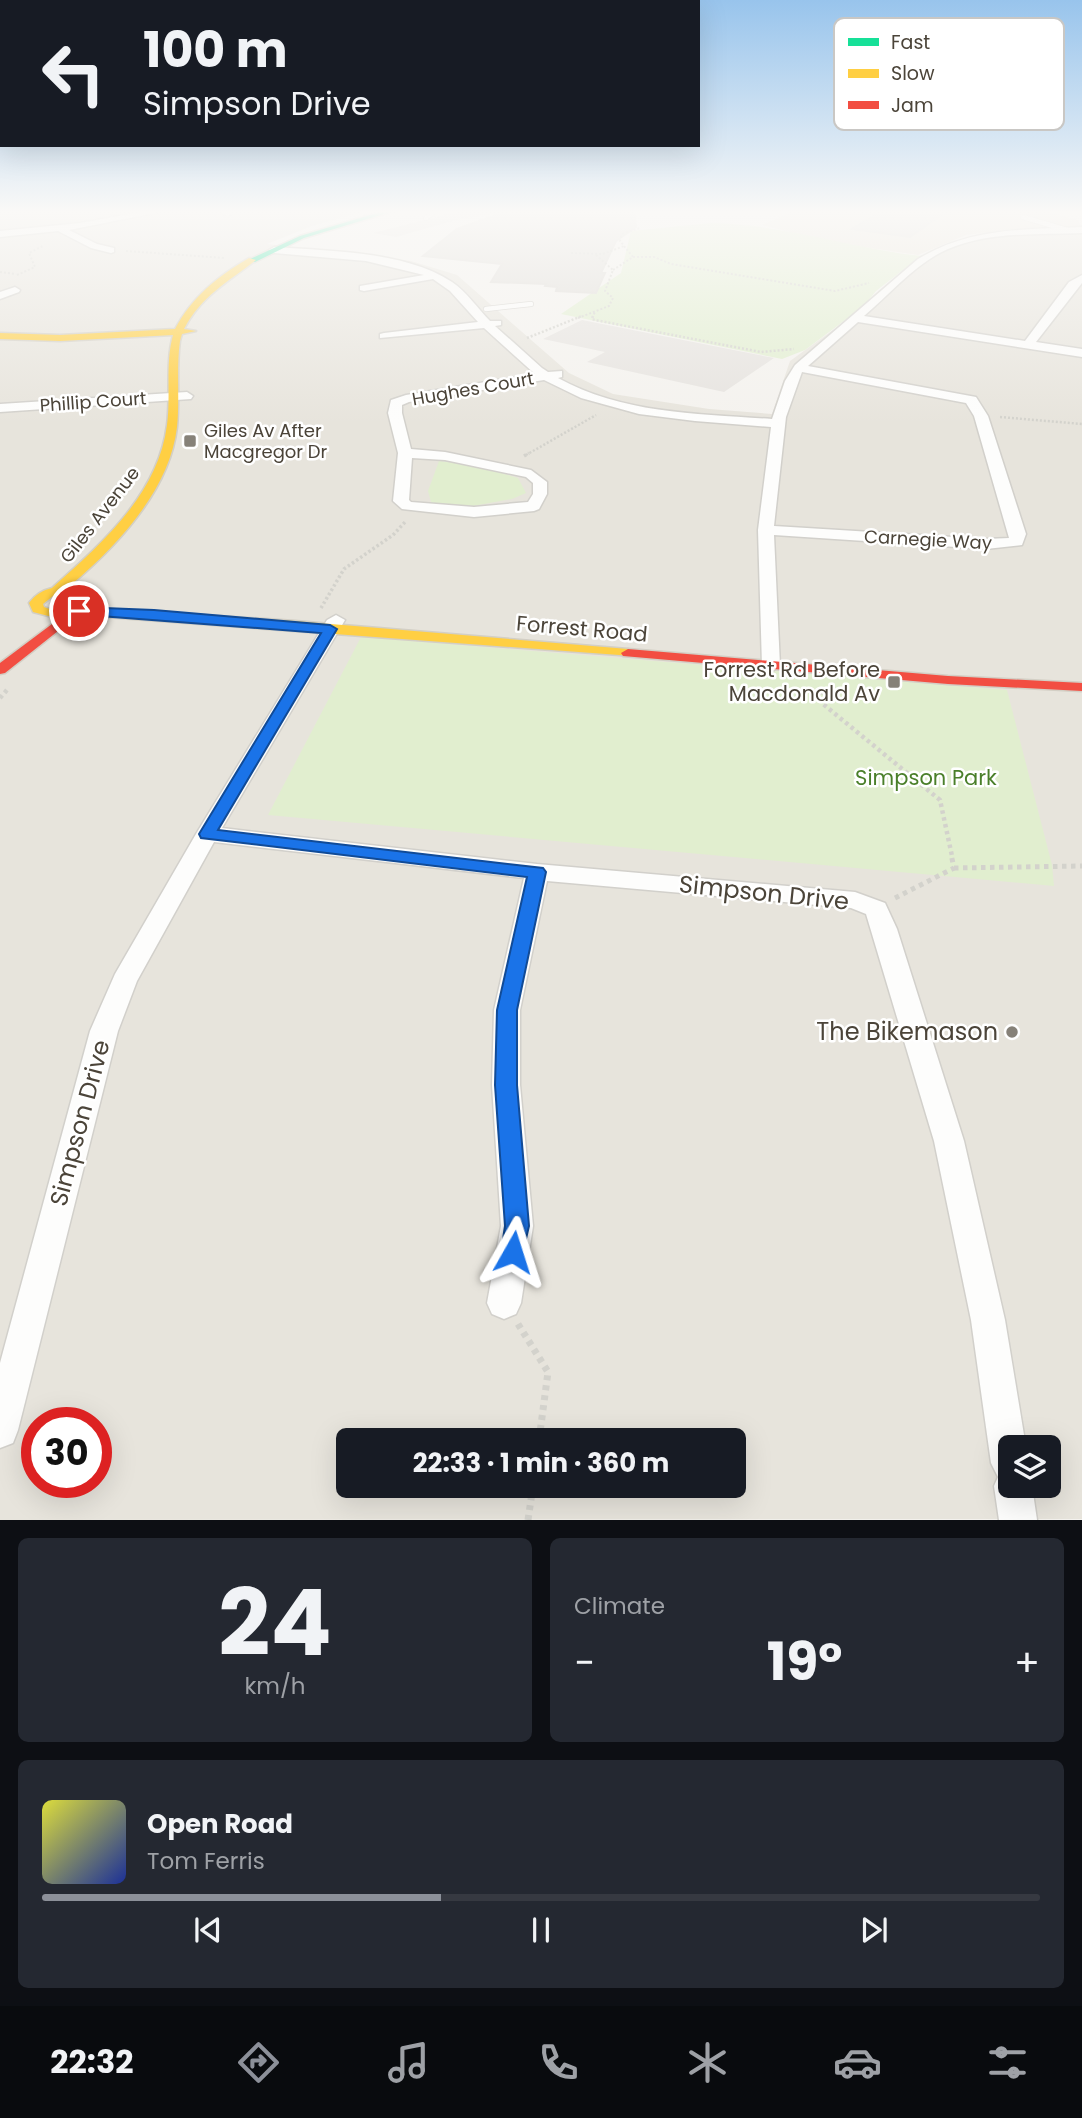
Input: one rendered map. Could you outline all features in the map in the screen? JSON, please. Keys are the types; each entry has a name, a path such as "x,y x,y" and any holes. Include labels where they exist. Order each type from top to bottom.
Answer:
{"street":[{"name":"Giles Avenue","path":"76,612 90,604 91,593 110,559 153,508 175,470 181,455 179,396 184,334 208,292 222,282"},
{"name":"Giles Avenue","path":"184,334 222,288 230,282"},
{"path":"364,288 402,282"},
{"path":"447,282 487,324 577,392 615,404 685,416 778,420"},
{"path":"448,282 486,309 519,338 552,375 590,390 637,403 778,420"},
{"path":"772,661 766,530 778,420 785,396 799,369 896,282"},
{"path":"1028,345 1076,282"},
{"path":"0,296 15,290"},
{"path":"854,318 1082,353"},
{"path":"384,336 501,323"},
{"path":"0,338 184,334"},
{"path":"799,369 958,396 971,400 981,416"},
{"name":"Hughes Court","path":"419,508 407,506 401,500 405,453 395,413 396,403 406,399 552,375"},
{"name":"Giles Avenue","path":"39,611 36,606 39,599 79,574 128,516 152,482 171,434 179,396"},
{"name":"Phillip Court","path":"0,408 179,396"},
{"name":"Carnegie Way","path":"766,530 986,544 1016,542 1018,534 981,416"},
{"path":"405,453 445,456 505,467 531,474 540,482 540,494 534,506 474,512 419,508"},
{"name":"Forrest Road","path":"57,590 74,588 146,605 301,617 333,625"},
{"path":"0,650 23,630 39,611"},
{"name":"Forrest Road","path":"39,611 51,615 76,612 154,614 333,625 772,661 1082,679"},
{"path":"0,670 76,612"},
{"name":"Simpson Drive","path":"0,1430 104,1031 124,981 207,834 333,625"},
{"name":"Forrest Road","path":"772,661 820,670 1082,687"},
{"name":"Simpson Drive","path":"207,834 537,872 855,900 876,909 885,929 949,1141 988,1320 1006,1435"},
{"path":"504,1303 517,1226 506,1085 507,1010 537,872"},
{"path":"1015,1498 1018,1520"}],"lane":[{"path":"486,309 531,304"}],"path":[{"path":"519,338 532,337 609,306 613,298 606,291 609,282"},
{"path":"780,282 835,291 873,282"},
{"path":"595,312 592,319 595,320 761,352 800,348"},
{"path":"505,467 615,404"},
{"path":"981,416 1082,424"},
{"path":"301,617 320,610 344,569 393,535 419,508"},
{"path":"820,670 823,704 940,800 954,868"},
{"path":"876,909 936,874 954,868 1082,866"},
{"path":"504,1303 548,1372 541,1428"},
{"path":"528,1520 531,1498"}],"shaded area":[{"path":"0,282 465,282 569,373 613,394 709,409 772,414 790,361 894,282 1082,282 1082,1519 0,1520"},
{"path":"582,320 774,358 724,392 587,362 605,352 543,339"}],"green space":[{"path":"608,282 888,282 864,306 805,350 782,359 561,314"},
{"path":"439,461 478,466 518,478 526,493 512,499 434,513 428,491"},
{"name":"Simpson Park","path":"361,637 1007,690 1052,865 1054,886 268,815"}],"building":[{"path":"491,282 601,282 596,293 556,291 557,287 545,286 546,284"}],"traffic: slow":[{"path":"57,590 109,542 125,524 151,485 162,464 172,426 174,353 179,330 192,308 219,282"},
{"path":"0,336 60,338 192,331"},
{"path":"67,588 80,588 93,594 93,601 80,610 67,614 52,614 38,609 36,603 48,593 67,588"},
{"path":"78,611 295,625 628,653"}],"traffic: jam":[{"path":"0,670 72,613"},
{"path":"628,653 948,680 1082,687"}],"place":[{"name":"Giles Av After Macgregor Dr","path":"190,441"},
{"name":"Forrest Rd Before Macdonald Av","path":"894,682"},
{"name":"The Bikemason","path":"1012,1032"}],"route":[{"path":"79,611 154,614 330,629 207,834 537,872 507,1010 506,1085 517,1226 513,1252"}]}
